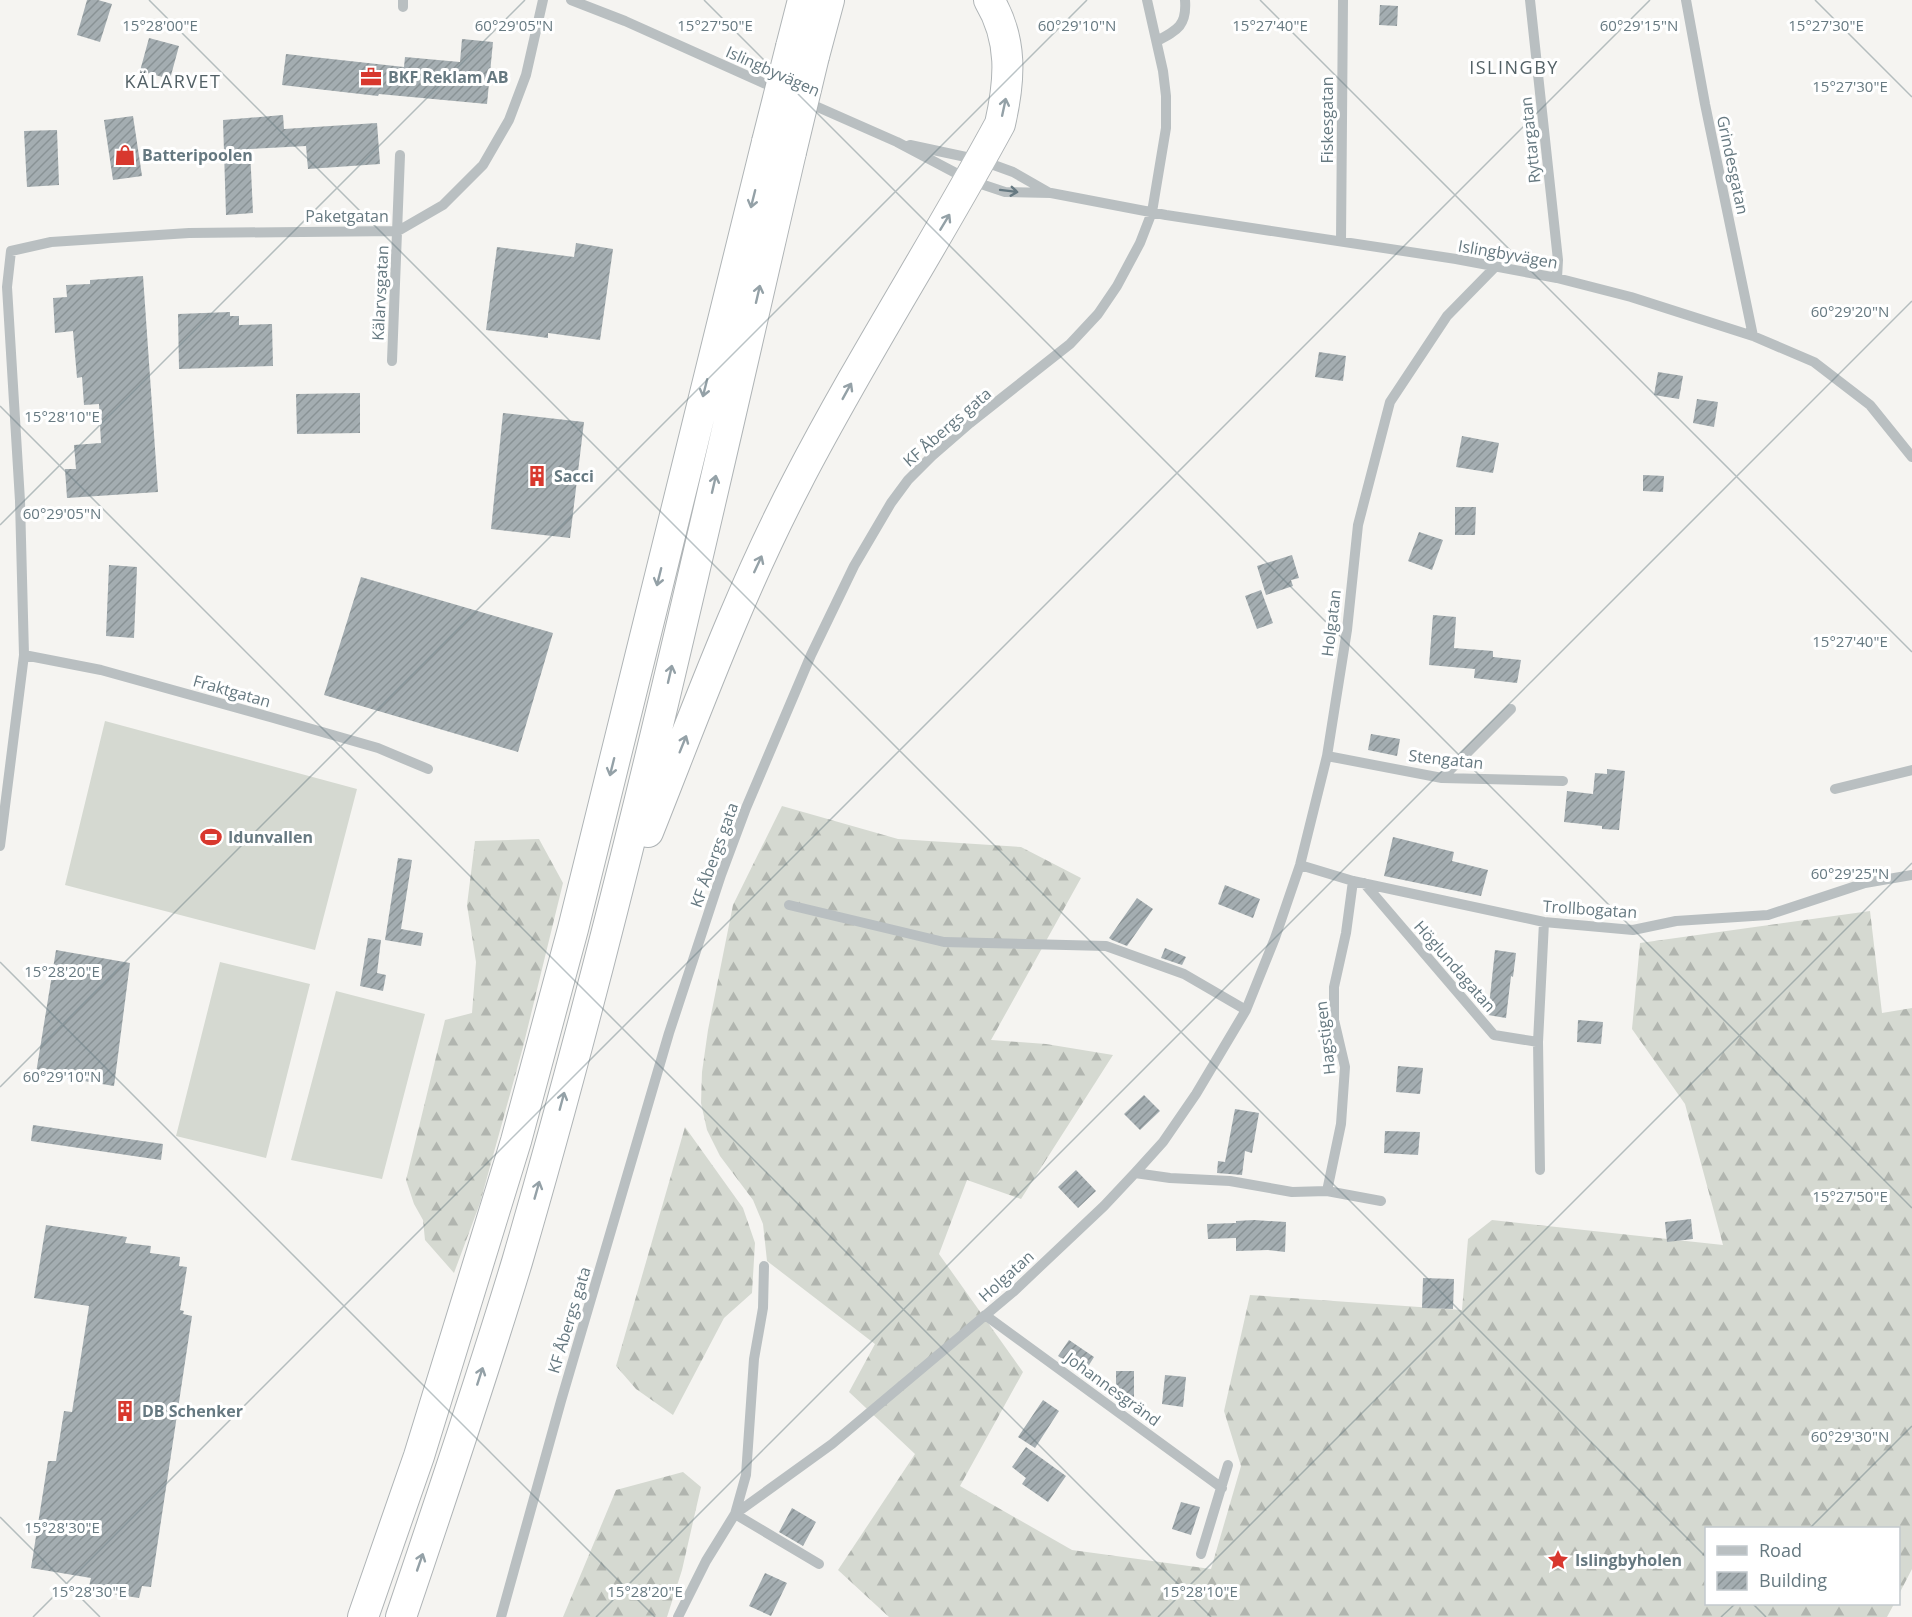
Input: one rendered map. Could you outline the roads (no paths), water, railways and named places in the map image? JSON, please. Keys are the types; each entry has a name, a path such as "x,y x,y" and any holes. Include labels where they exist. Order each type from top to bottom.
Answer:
{"highway":[{"path":"803,0 803,52"},
{"path":"363,1617 419,1456 516,1141 803,52 829,0"},
{"path":"607,935 738,606 791,493 873,343 1000,124 1008,90 1006,46 999,19 989,0"},
{"path":"401,1617 516,1265 607,935 653,746 779,147"}],"street":[{"name":"Paketgatan","path":"24,655 20,501 7,287 11,251 51,242 189,233 399,231 444,205 483,165 509,120 526,75 543,0"},
{"name":"Islingbyvägen","path":"571,0 625,21 897,142 975,170 1005,192 1051,193 1152,212 1341,240 1557,278 1631,297 1753,336 1814,362 1870,405 1912,457"},
{"name":"KF Åbergs gata","path":"501,1617 561,1401 669,1033 721,874 746,808 811,655 854,566 891,503 908,480 963,430 1070,344 1098,314 1129,266 1140,243 1152,212 1166,128 1166,96 1157,41 1147,0"},
{"path":"1157,41 1174,32 1181,25 1185,18 1185,0"},
{"name":"Fiskesgatan","path":"1341,240 1343,0"},
{"name":"Ryttargatan","path":"1530,0 1558,260 1557,278"},
{"name":"Grindesgatan","path":"1686,0 1753,336"},
{"name":"Islingbyvägen","path":"897,142 975,170 1013,172 1051,193"},
{"name":"Kälarvsgatan","path":"392,361 399,231 400,155"},
{"name":"Holgatan","path":"735,1514 832,1444 985,1315 1104,1206 1136,1173 1163,1142 1196,1094 1246,1010 1275,938 1300,866 1327,756 1347,630 1358,525 1390,402 1447,316 1495,267"},
{"path":"0,846 24,655"},
{"name":"Fraktgatan","path":"24,655 101,670 270,717 378,748 428,769"},
{"path":"1442,778 1511,709"},
{"name":"Stengatan","path":"1327,756 1442,778 1563,781"},
{"path":"1835,789 1912,770"},
{"name":"Trollbogatan","path":"1300,866 1358,882 1544,922 1633,930 1676,921 1768,915 1865,883 1912,875"},
{"name":"Höglundagatan","path":"1358,882 1494,1035 1538,1042"},
{"name":"Hagstigen","path":"1328,1191 1341,1124 1345,1067 1334,1020 1334,987 1358,882"},
{"path":"789,905 944,942 1106,946 1184,975 1246,1010"},
{"path":"1540,1170 1538,1042 1544,922"},
{"path":"1136,1173 1170,1178 1230,1181 1292,1192 1328,1191 1381,1201"},
{"name":"Holgatan","path":"678,1617 706,1561 735,1514 746,1475 754,1359 763,1308 764,1266"},
{"name":"Johannesgränd","path":"985,1315 1222,1488"},
{"path":"1201,1554 1228,1464"},
{"path":"735,1514 819,1564"}],"place":[{"name":"BKF Reklam AB","path":"371,77"},
{"name":"Batteripoolen","path":"125,155"},
{"name":"Sacci","path":"537,476"},
{"name":"Idunvallen","path":"211,837"},
{"name":"DB Schenker","path":"125,1411"},
{"name":"Islingbyholen","path":"1558,1560"}],"district":[{"name":"ISLINGBY","path":"1514,67"},
{"name":"KÄLARVET","path":"173,81"}]}
